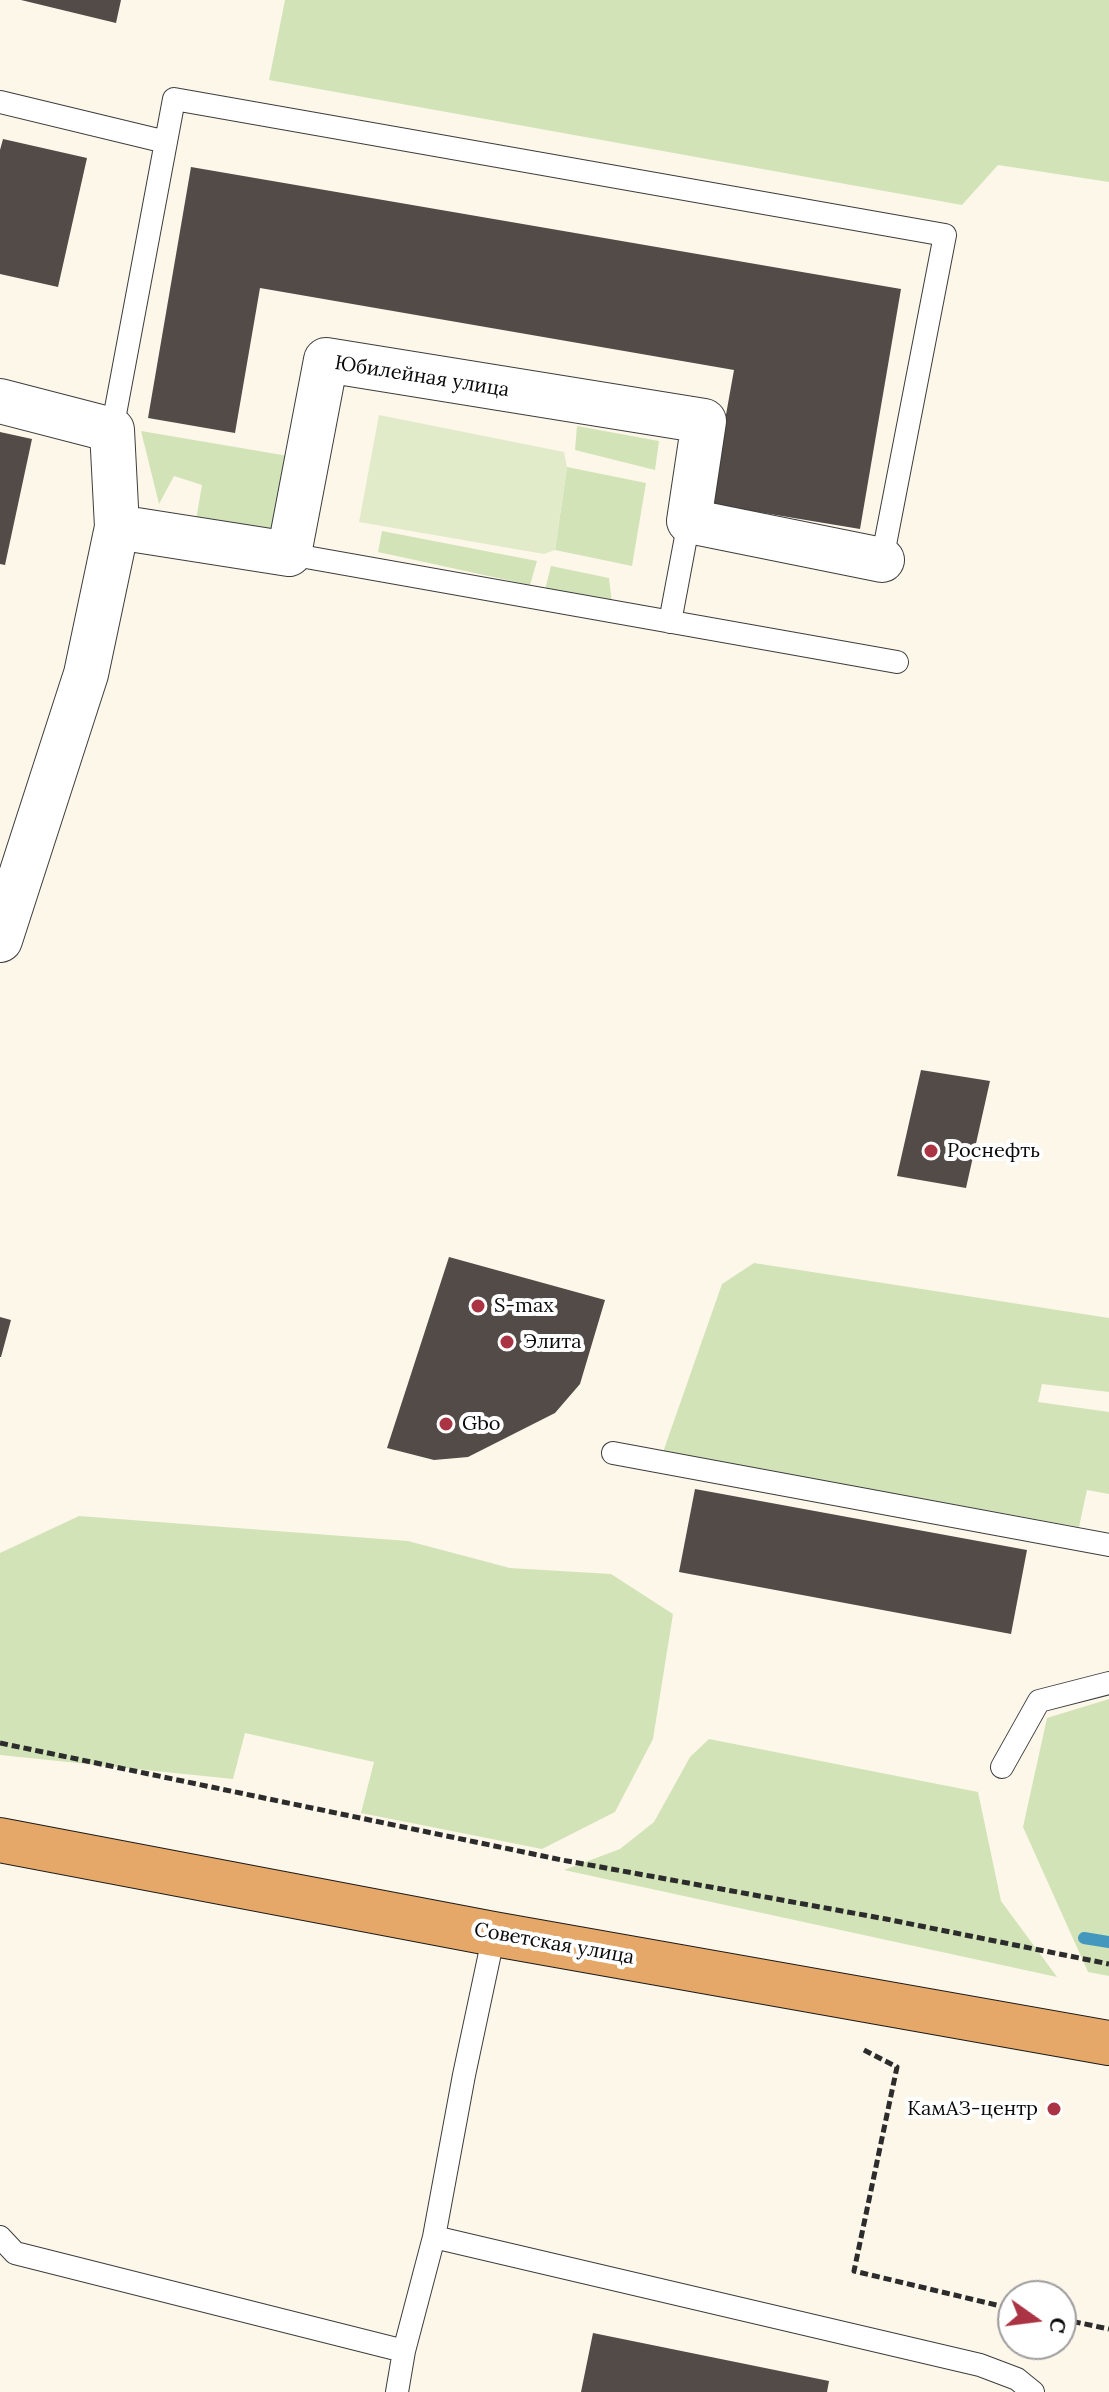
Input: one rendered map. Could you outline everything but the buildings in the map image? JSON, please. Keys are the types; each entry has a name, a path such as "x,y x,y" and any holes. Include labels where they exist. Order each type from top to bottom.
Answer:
{"highway":[{"name":"Советская улица","path":"0,1840 494,1934 1109,2043"}],"street":[{"name":"Юбилейная улица","path":"289,554 326,360 704,421 689,521"},
{"path":"0,401 112,430 117,527 86,674 0,940"},
{"path":"689,521 882,560"},
{"path":"117,527 289,554"}],"lane":[{"path":"112,430 174,99 945,235 882,560"},
{"path":"0,102 166,142"},
{"path":"670,622 689,521"},
{"path":"289,554 897,662"},
{"path":"613,1453 1109,1545"},
{"path":"1002,1767 1039,1701 1109,1683"},
{"path":"397,2392 404,2351 434,2237 494,1934"},
{"path":"0,2237 15,2253 404,2351"},
{"path":"434,2237 980,2365 1017,2379 1033,2392"}],"path":[{"path":"0,1743 562,1860 886,1919 1109,1964"},
{"path":"864,2050 897,2067 854,2271 997,2305"},
{"path":"1077,2322 1109,2329"}],"green space":[{"path":"285,0 1109,0 1109,182 998,165 962,205 269,80"},
{"path":"379,415 564,452 567,467 555,550 544,554 359,522"},
{"path":"577,426 659,441 655,470 575,450"},
{"path":"141,431 294,457 279,530 196,520 202,485 174,476 159,504"},
{"path":"567,467 646,483 632,566 555,550"},
{"path":"382,531 537,561 530,585 378,552"},
{"path":"551,566 609,578 612,603 545,590"},
{"path":"754,1263 1109,1318 1109,1392 1042,1384 1038,1402 1109,1412 1109,1494 1087,1490 1079,1527 663,1452 722,1284"},
{"path":"79,1516 408,1541 510,1568 611,1574 673,1614 653,1739 615,1812 542,1849 361,1813 374,1762 245,1733 233,1779 0,1755 0,1553"},
{"path":"1109,1699 1109,1976 1088,1972 1023,1827 1047,1718"},
{"path":"709,1739 978,1792 1001,1901 1057,1977 564,1870 620,1849 654,1822 690,1757"}],"waterway":[{"path":"1084,1938 1109,1942"}],"place":[{"name":"Роснефть","path":"931,1151"},
{"name":"S-max","path":"478,1306"},
{"name":"Элита","path":"507,1342"},
{"name":"Gbo","path":"446,1424"},
{"name":"КамАЗ-центр","path":"1054,2109"}]}
